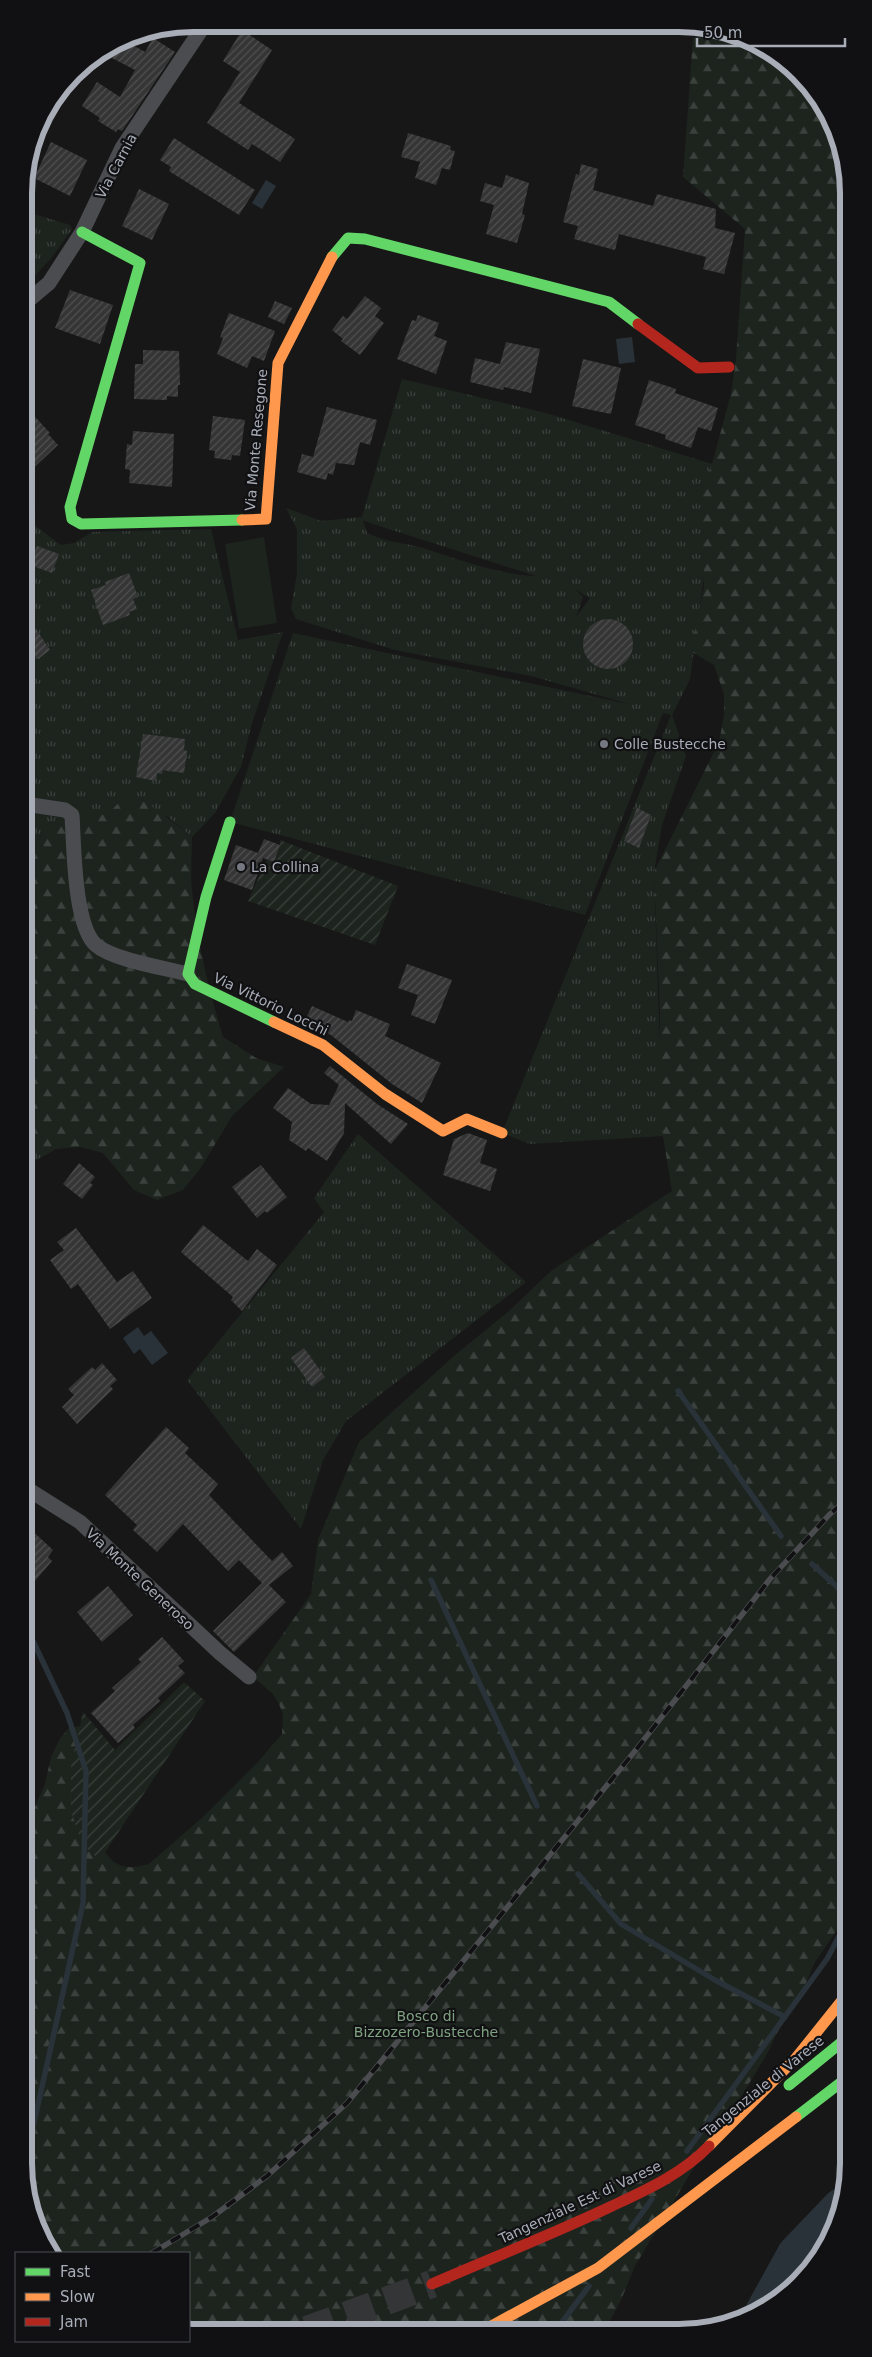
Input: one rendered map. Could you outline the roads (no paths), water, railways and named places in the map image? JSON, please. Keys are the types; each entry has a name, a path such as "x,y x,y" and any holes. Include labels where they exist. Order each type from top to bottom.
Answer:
{"main road":[{"name":"Via Monte Resegone","path":"82,232 140,263 70,506 72,519 82,524 266,519 278,363 335,252 348,238 365,239 609,302 698,368 729,367"},
{"path":"188,974 206,897 230,822"},
{"name":"Via Vittorio Locchi","path":"188,974 195,984 323,1045 385,1094 443,1131 467,1119 502,1133"},
{"name":"Tangenziale Est di Varese","path":"432,2284 519,2248 654,2186 697,2159 796,2058 839,2005"},
{"name":"Tangenziale di Varese","path":"697,2159 839,2045"},
{"path":"496,2324 598,2268 839,2085"}],"street":[{"name":"Via Carnia","path":"33,296 48,283 82,232 122,148 200,32"},
{"path":"33,805 65,810 72,815 80,916 88,935 96,946 115,955 188,974"},
{"name":"Via Monte Generoso","path":"32,1492 80,1522 220,1653 249,1677"}],"waterway":[{"path":"678,1391 781,1536"},
{"path":"812,1564 839,1589"},
{"path":"431,1580 537,1806"},
{"path":"32,1639 67,1713 86,1771 83,1903 32,2132"},
{"path":"578,1874 621,1924 715,1980 785,2017"},
{"path":"687,2151 827,1959 839,1936"},
{"path":"631,2228 652,2199"},
{"path":"773,2293 795,2253 831,2216"},
{"path":"560,2324 589,2286"}],"tunnel":[{"path":"323,2324 432,2284"}],"railway":[{"path":"154,2252 212,2217 267,2176 347,2103 635,1751 770,1579 839,1506"}],"place":[{"name":"Colle Bustecche","path":"604,744"},
{"name":"La Collina","path":"241,867"}],"park label":[{"name":"Bosco di Bizzozero-Bustecche","path":"426,2024"}]}
